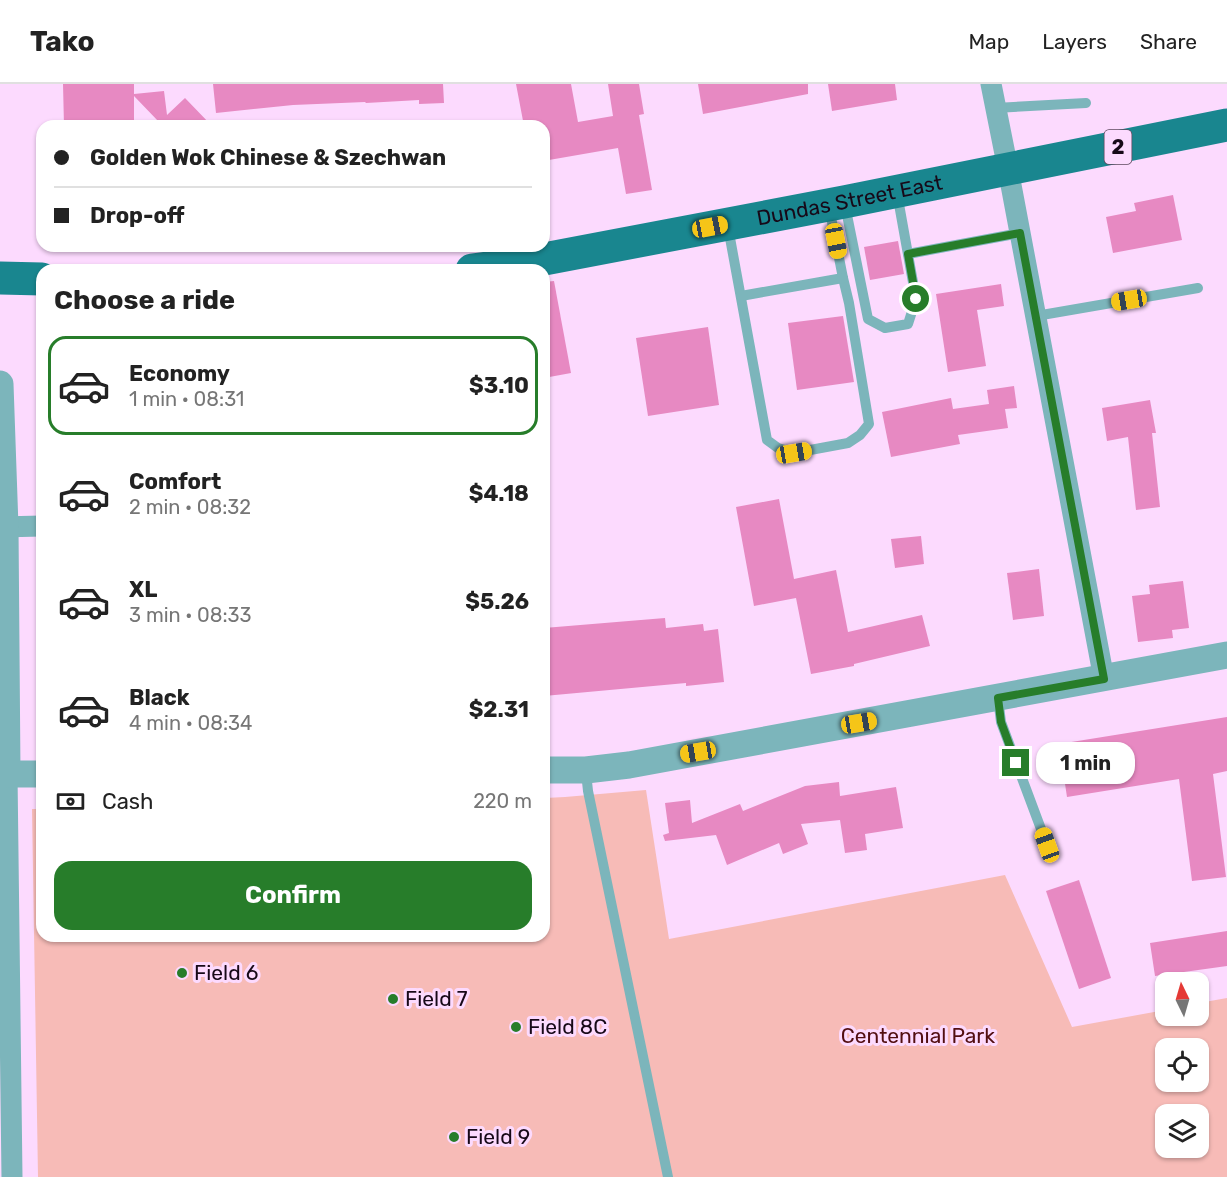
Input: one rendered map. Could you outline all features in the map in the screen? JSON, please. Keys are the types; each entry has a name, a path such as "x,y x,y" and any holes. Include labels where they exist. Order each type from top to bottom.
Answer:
{"main road":[{"name":"Dundas Street East","path":"518,264 1227,125"},
{"path":"0,278 36,279"}],"street":[{"path":"991,84 1104,679"},
{"path":"0,384 4,774 12,1177"},
{"path":"3,527 36,526"},
{"path":"550,770 586,770 629,765 1227,655"},
{"path":"4,774 36,774"}],"lane":[{"path":"995,108 1086,103"},
{"path":"836,203 868,319 885,328 908,324 916,299 897,191"},
{"path":"727,223 768,440 778,448 794,453 848,443 860,435 869,424 843,278 836,203"},
{"path":"908,254 1020,233"},
{"path":"741,296 843,278"},
{"path":"1036,316 1198,288"},
{"path":"998,698 1001,722 1047,845"},
{"path":"586,770 588,791 668,1177"}],"green space":[{"name":"Centennial Park","path":"646,790 669,939 1005,875 1072,1027 1155,1012 1155,1026 1209,1026 1209,1001 1227,998 1227,1177 38,1177 32,809 36,809 36,942 550,942 550,798"}],"building":[{"path":"63,84 134,84 134,94 164,91 167,115 185,98 206,120 157,120 134,96 134,120 64,120"},
{"path":"213,84 443,84 444,103 419,104 419,100 293,105 216,113"},
{"path":"516,84 571,84 578,122 613,116 608,84 639,84 644,114 639,115 652,190 626,194 618,148 550,160 550,120 523,120"},
{"path":"698,84 808,84 808,94 703,114"},
{"path":"828,84 895,84 897,100 832,111"},
{"path":"1173,195 1182,240 1113,253 1106,217 1136,211 1134,203"},
{"path":"898,241 904,274 870,280 864,247"},
{"path":"550,281 554,281 571,373 550,377"},
{"path":"1001,284 1004,306 977,310 986,366 948,372 936,294"},
{"path":"843,316 854,382 797,390 788,323"},
{"path":"708,327 719,405 648,416 636,338"},
{"path":"1014,386 1017,408 1005,409 1008,428 958,435 960,444 891,457 882,412 951,398 953,409 989,404 987,390"},
{"path":"1150,400 1156,433 1152,433 1160,507 1136,510 1128,437 1107,441 1102,408"},
{"path":"779,499 794,579 836,570 848,632 922,615 930,646 854,664 854,666 811,674 796,598 754,606 736,507"},
{"path":"921,536 924,564 895,568 891,539"},
{"path":"1039,569 1044,616 1013,620 1007,573"},
{"path":"1183,581 1189,628 1172,630 1173,638 1138,642 1132,596 1150,594 1149,585"},
{"path":"665,618 666,628 703,624 704,631 718,629 724,682 686,686 686,683 550,695 550,628"},
{"path":"1227,717 1227,771 1213,774 1226,877 1192,881 1179,779 1067,797 1059,744"},
{"path":"839,782 840,796 896,787 903,828 865,834 867,850 845,853 840,820 801,824 808,844 783,854 779,843 727,865 716,835 665,841 663,835 669,833 665,803 690,800 692,823 740,804 743,811 805,786"},
{"path":"1079,880 1111,978 1079,989 1046,891"},
{"path":"1227,931 1227,966 1184,972 1155,972 1155,976 1150,943"}],"place":[{"name":"Field 6","path":"182,973"},
{"name":"Field 7","path":"393,999"},
{"name":"Field 8C","path":"516,1027"},
{"name":"Field 9","path":"454,1137"}],"route":[{"path":"916,299 908,254 1020,233 1104,679 998,698 1001,722 1016,763"}]}
